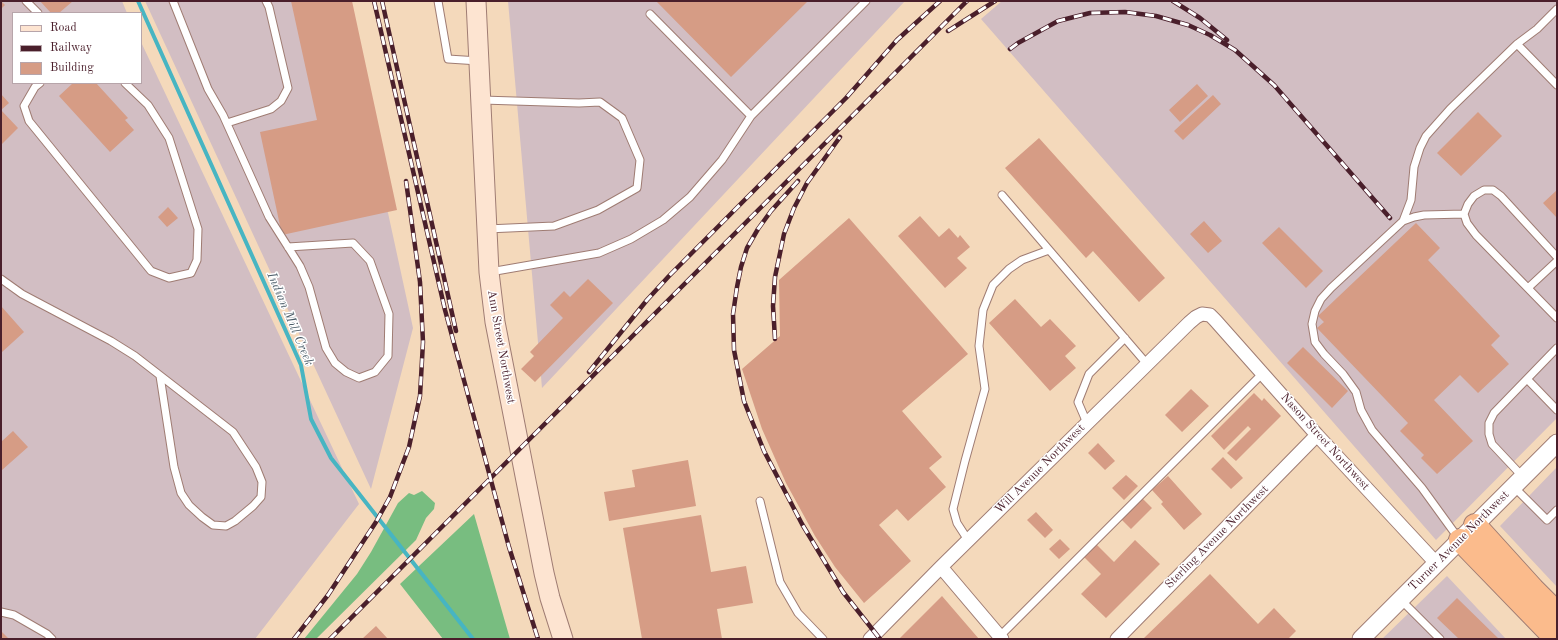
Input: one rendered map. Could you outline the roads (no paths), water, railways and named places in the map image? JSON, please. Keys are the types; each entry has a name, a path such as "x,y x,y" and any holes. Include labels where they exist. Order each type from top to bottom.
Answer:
{"highway":[{"path":"1468,533 1533,589 1557,613"},
{"path":"1468,533 1556,639"}],"main road":[{"name":"Ann Street Northwest","path":"476,1 489,272 495,322 544,572 550,598 563,639"}],"street":[{"name":"Will Avenue Northwest","path":"870,639 1087,422 1196,317 1202,314 1210,316 1215,320"},
{"name":"Nason Street Northwest","path":"1215,320 1317,435 1436,563"},
{"name":"Sterling Avenue Northwest","path":"1117,639 1317,435"},
{"name":"Turner Avenue Northwest","path":"1361,639 1557,443"},
{"path":"941,567 1001,638"}],"lane":[{"path":"26,1 37,12"},
{"path":"173,1 208,88 227,123 269,217 300,266 310,287 326,348 336,363 346,372 359,378 375,372 388,356 389,314 370,261 353,243 288,247"},
{"path":"227,123 271,109 281,101 288,88 270,7 266,1"},
{"path":"438,1 448,59 479,61"},
{"path":"489,272 599,253 631,239 663,220 690,196 722,160 751,116 866,1"},
{"path":"1403,221 1411,200 1414,167 1420,148 1426,136 1450,109 1517,44 1537,29 1557,10"},
{"path":"650,14 751,116"},
{"path":"1517,44 1557,85"},
{"path":"39,84 35,87 24,106 29,121 151,271 169,278 190,273 197,260 198,229 169,138 148,105 126,84"},
{"path":"481,100 579,103 600,102 622,118 640,160 637,188 598,210 554,226 487,229"},
{"path":"1557,257 1501,196 1493,190 1484,190 1474,196 1468,204 1464,214 1467,223 1476,235 1557,318"},
{"path":"1002,195 1147,364"},
{"path":"1464,214 1414,217 1403,221 1341,278 1321,299 1315,311 1312,324 1315,342 1343,374 1356,392 1361,410 1372,430 1422,488 1468,533"},
{"path":"968,540 957,522 954,509 965,461 985,389 979,346 983,310 993,285 1009,269 1022,260 1049,250"},
{"path":"1528,288 1557,261"},
{"path":"1,279 22,294 111,341 135,356 233,432 256,467 262,482 260,497 253,506 235,521 226,526 213,525 202,517 189,505 181,493 174,467 160,376"},
{"path":"1087,422 1078,402 1089,374 1125,338"},
{"path":"1557,348 1494,413 1489,423 1489,434 1492,444 1518,482 1547,520 1557,510"},
{"path":"1001,638 1263,373"},
{"path":"1528,379 1557,410"},
{"path":"760,501 780,582 798,612 823,639"},
{"path":"1400,600 1440,639"},
{"path":"1,612 14,615 47,634 52,639"}],"waterway":[{"name":"Indian Mill Creek","path":"138,1 301,365 311,419 331,458 473,639"}],"railway":[{"path":"374,1 445,310 509,547 538,639"},
{"path":"382,1 456,331"},
{"path":"589,372 647,300 669,276 846,98 897,40 940,1"},
{"path":"330,639 967,1"},
{"path":"948,31 995,1"},
{"path":"1173,1 1200,18 1227,40"},
{"path":"1010,49 1058,21 1090,13 1125,12 1156,16 1188,25 1210,35 1235,50 1274,85 1390,218"},
{"path":"775,339 773,306 775,277 784,234 794,208 807,183 840,137"},
{"path":"294,639 328,595 376,522 390,497 409,447 420,396 423,342 420,282 406,181"},
{"path":"798,181 771,211 747,248 741,267 733,314 734,350 744,401 764,451 802,524 843,592 880,639"}]}
